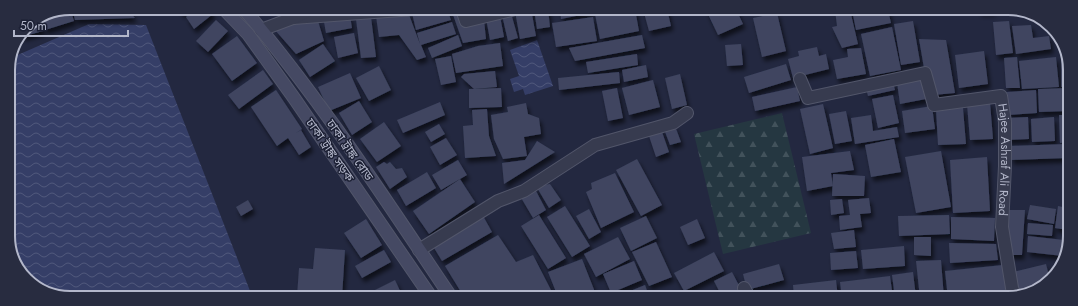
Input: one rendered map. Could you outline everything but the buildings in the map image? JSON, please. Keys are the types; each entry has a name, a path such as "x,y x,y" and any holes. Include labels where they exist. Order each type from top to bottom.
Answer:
{"main road":[{"name":"ঢাকা ট্রাঙ্ক সড়ক","path":"230,15 248,34 294,98 427,291"},
{"name":"ঢাকা ট্রাঙ্ক রোড","path":"249,15 312,94 447,291"}],"street":[{"path":"261,30 298,15"},
{"path":"293,18 333,15"},
{"path":"464,15 466,21 490,15"},
{"name":"Hajee Ashraf Ali Road","path":"800,79 808,98 925,73 934,106 1001,96 1005,122 1005,166 1002,227 1013,291"},
{"path":"419,250 498,201 524,191 595,146 673,123 687,113"}],"green space":[{"path":"782,113 811,233 723,254 694,134"}],"water":[{"path":"89,24 146,25 250,291 63,291 43,284 31,275 19,257 15,236 15,67 17,55"},
{"path":"537,40 553,86 525,95 523,89 514,92 510,79 519,76 510,50"}]}
